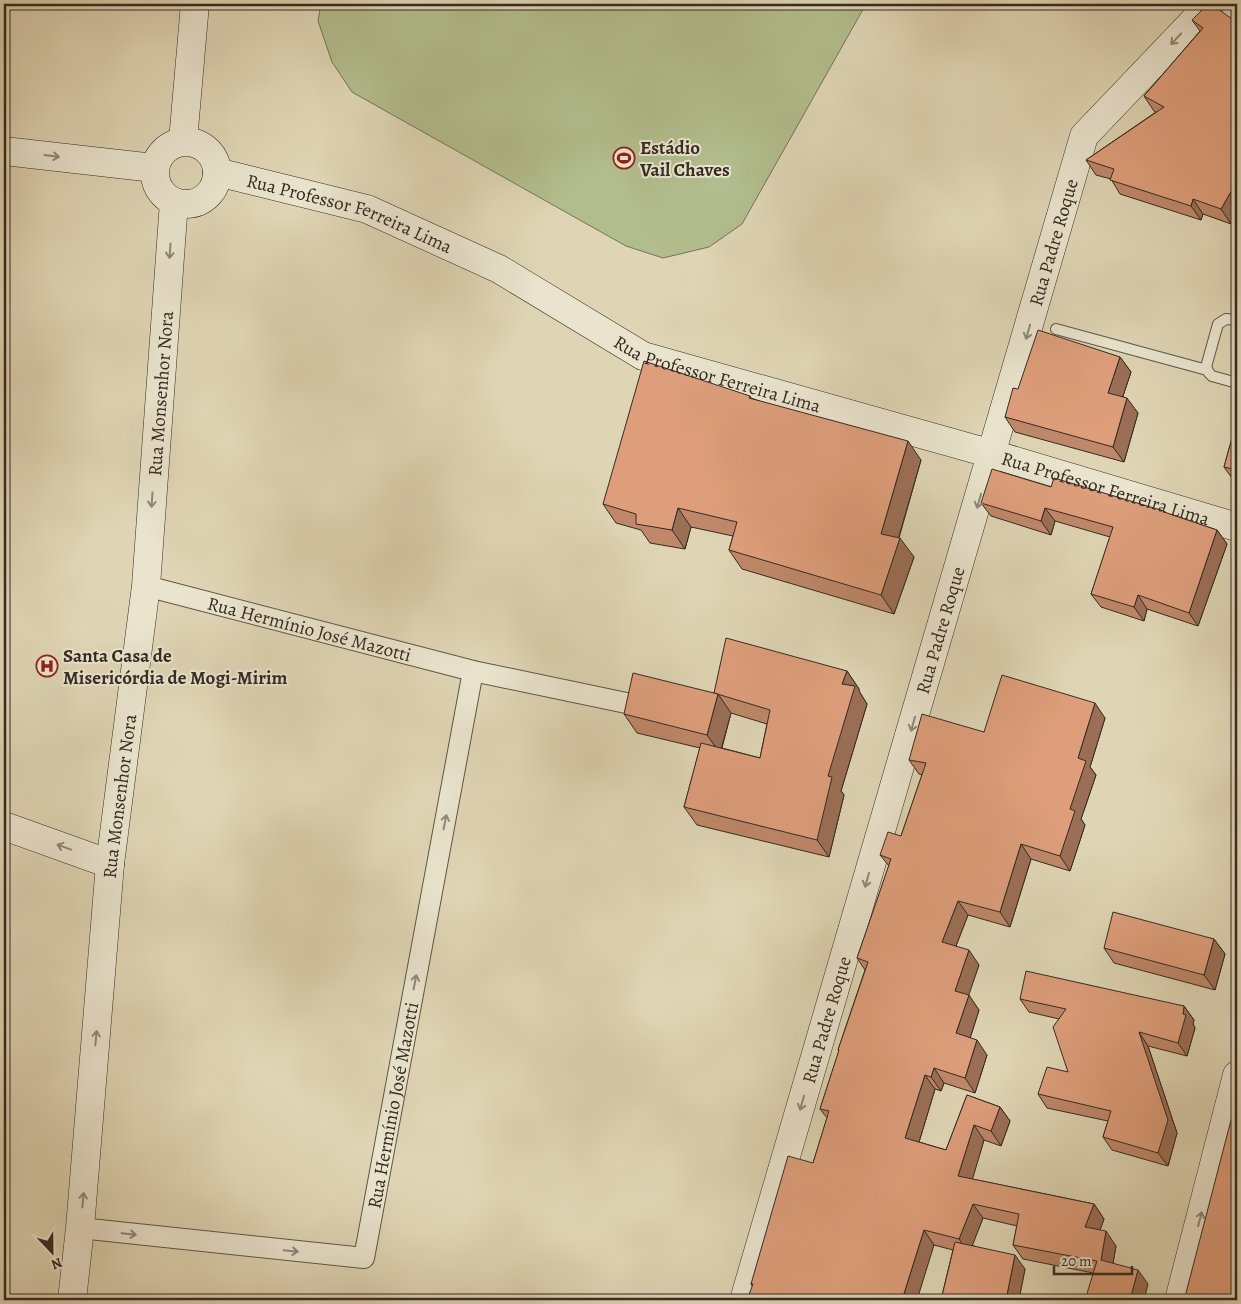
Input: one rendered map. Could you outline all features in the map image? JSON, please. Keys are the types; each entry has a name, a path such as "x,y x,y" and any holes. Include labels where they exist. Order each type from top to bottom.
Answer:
{"street":[{"path":"183,141 195,4"},
{"name":"Rua Padre Roque","path":"744,1300 1084,136 1210,4"},
{"path":"183,141 194,142 204,146 216,162 218,172 216,182 211,191 195,203 174,202 165,197 158,189 154,179 154,168 164,150 173,144 183,141"},
{"path":"4,151 154,168"},
{"name":"Rua Professor Ferreira Lima","path":"218,172 367,210 499,269 643,356 992,454 1237,527"},
{"name":"Rua Monsenhor Nora","path":"72,1300 80,1228 110,864 146,586 174,202"},
{"name":"Rua Hermínio José Mazotti","path":"146,586 474,671 631,704"},
{"name":"Rua Hermínio José Mazotti","path":"80,1228 364,1258 474,671"},
{"path":"4,826 110,864"},
{"path":"1178,1300 1235,1090"}],"lane":[{"path":"1207,370 1210,349 1218,324 1226,319 1237,320"},
{"path":"1056,329 1207,370 1212,376 1237,383"}],"green space":[{"name":"Estádio Vail Chaves","path":"321,4 866,4 742,224 709,247 663,258 626,246 352,92 332,62 318,21"}],"building":[{"path":"1208,4 1211,4 1232,19 1237,11 1237,132 1233,138 1237,141 1237,181 1221,209 1193,199 1191,206 1110,180 1114,169 1086,160 1164,107 1144,96 1203,28 1192,20"},
{"path":"1038,330 1120,357 1108,393 1127,398 1113,447 1005,417 1013,388 1018,389"},
{"path":"644,361 750,396 749,398 908,441 881,534 900,538 881,595 729,550 737,522 678,508 672,530 636,524 636,514 603,504"},
{"path":"1237,420 1237,470 1224,467"},
{"path":"992,469 1051,487 1054,478 1164,511 1217,530 1189,613 1138,595 1134,607 1091,594 1113,527 1045,508 1041,521 981,503"},
{"path":"726,638 847,671 842,684 855,686 828,776 832,777 817,840 684,807 701,743 760,758 770,710 714,693"},
{"path":"633,673 718,694 707,735 624,714"},
{"path":"1002,675 1095,703 1078,758 1086,761 1070,809 1075,811 1060,856 1021,844 1000,912 958,901 942,942 969,950 955,991 969,995 956,1033 977,1040 965,1078 934,1068 931,1077 925,1075 905,1138 946,1150 967,1095 1000,1107 991,1131 974,1125 958,1176 1094,1204 1085,1227 1106,1231 1101,1260 1138,1270 1130,1300 1085,1300 1097,1261 1013,1245 1019,1214 973,1204 959,1239 924,1230 902,1300 747,1300 788,1156 813,1163 829,1111 820,1109 868,962 857,958 891,859 880,855 888,832 901,836 926,763 909,760 922,714 984,732"},
{"path":"1113,912 1214,939 1204,975 1104,948"},
{"path":"1026,971 1184,1006 1183,1014 1186,1015 1178,1043 1139,1032 1168,1120 1158,1153 1103,1137 1111,1111 1038,1094 1047,1067 1068,1072 1053,1027 1066,1009 1020,999"},
{"path":"1237,1097 1237,1300 1182,1300 1186,1293"},
{"path":"955,1242 1015,1255 1007,1295 1029,1300 941,1300"}],"place":[{"name":"Estádio Vail Chaves","path":"624,158"},
{"name":"Santa Casa de Misericórdia de Mogi-Mirim","path":"47,666"}]}
